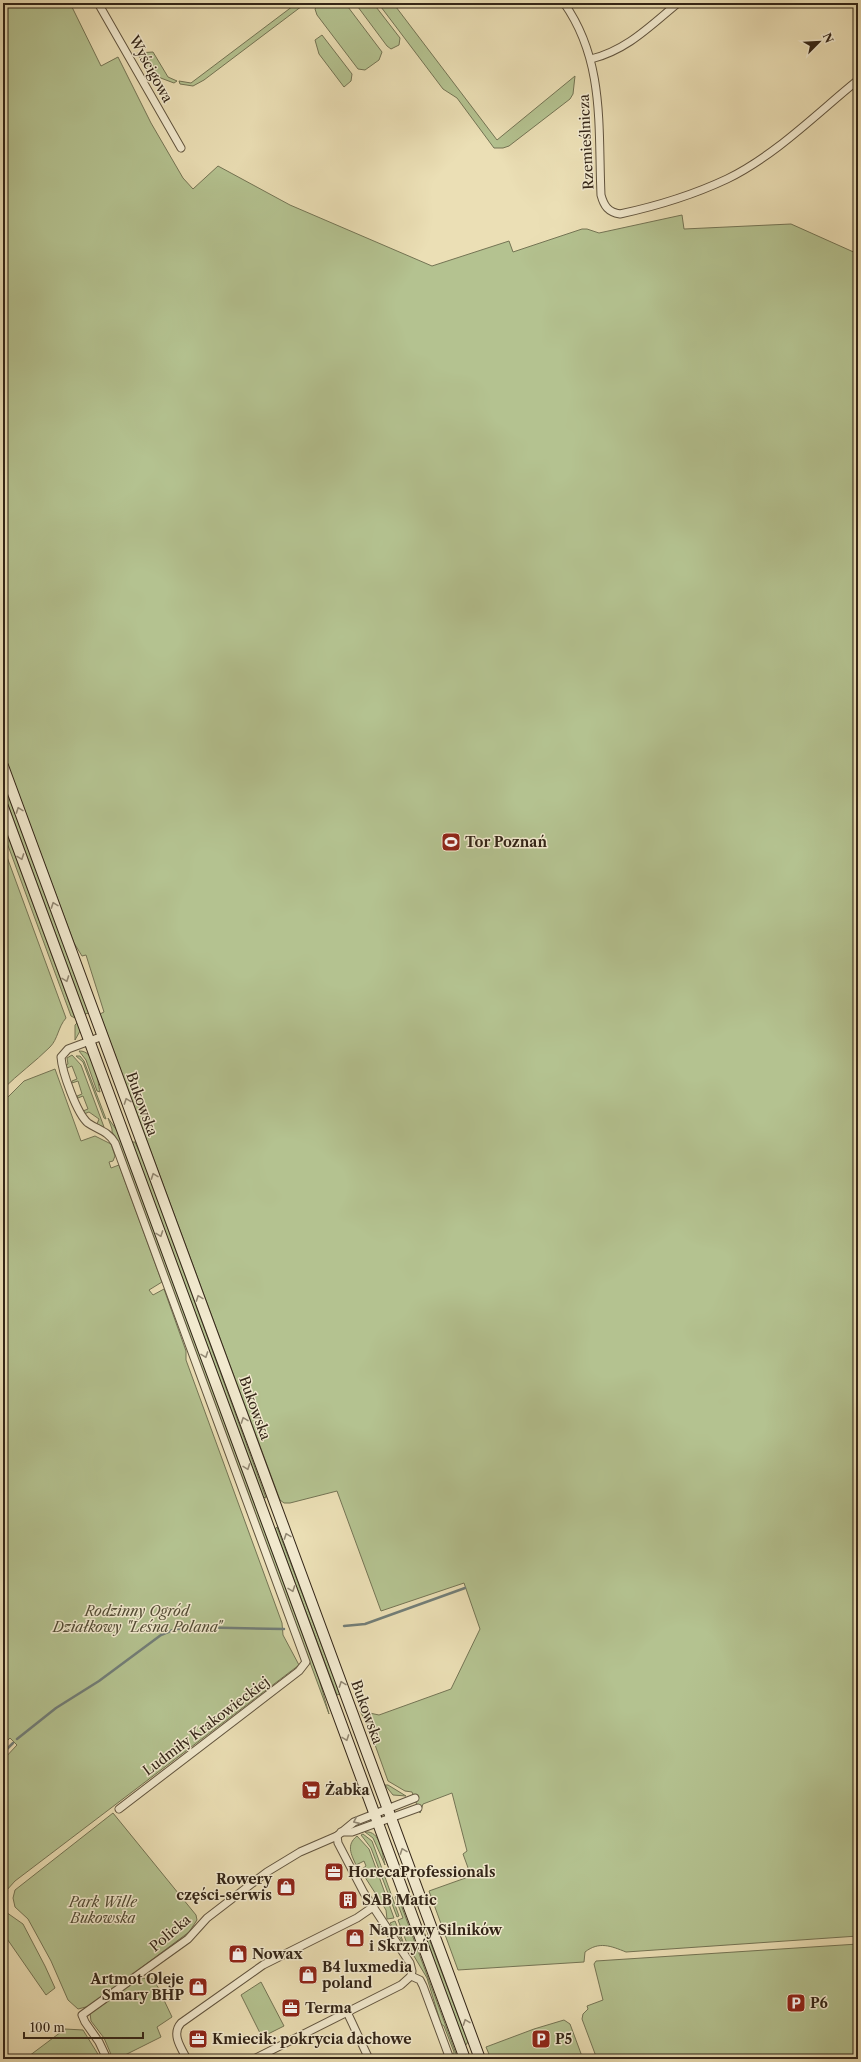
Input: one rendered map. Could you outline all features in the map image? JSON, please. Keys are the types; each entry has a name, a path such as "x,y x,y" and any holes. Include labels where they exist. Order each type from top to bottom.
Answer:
{"main road":[{"name":"Bukowska","path":"3,766 480,2059"},
{"name":"Bukowska","path":"3,808 465,2059"}],"street":[{"name":"Wyścigowa","path":"98,3 180,148"},
{"name":"Rzemieślnicza","path":"564,3 576,19 591,59 596,83 601,195 603,203 608,210 620,214 670,201 728,178 774,149 858,80"},
{"path":"591,59 608,54 627,44 678,3"},
{"path":"90,1042 103,1036"},
{"name":"Ludmiły Krakowieckiej","path":"90,1042 65,1051 61,1057 62,1065 80,1114 90,1124 105,1132 115,1143 306,1662 299,1671 119,1809"},
{"path":"389,1813 415,1798"},
{"path":"389,1813 418,1808"},
{"name":"Policka","path":"107,2059 99,2042 82,2015 188,1939 207,1918 267,1872 300,1852 339,1834 349,1824 376,1818 389,1813"},
{"path":"254,2059 401,1985 411,1976 412,1971 410,1963 353,1874 338,1843 339,1834"},
{"path":"187,2059 176,2034 181,2023 263,1965 357,1918 373,1907"},
{"path":"411,1976 420,1980 450,2059"},
{"path":"347,2012 369,2059"}],"green space":[{"name":"Tor Poznań","path":"3,3 70,3 101,66 118,57 151,123 183,178 193,189 218,166 290,205 432,266 509,241 513,252 582,229 599,233 682,215 684,229 791,224 858,254 858,1936 626,1952 610,1946 600,1946 585,1952 584,1962 458,1970 429,1891 471,1876 463,1854 467,1851 452,1793 423,1804 420,1813 412,1792 405,1791 388,1781 369,1728 360,1711 379,1715 451,1689 480,1629 464,1583 381,1611 337,1491 290,1503 284,1503 280,1500 100,1014 104,1012 86,955 82,956 74,943 3,752"},
{"path":"297,3 306,3 204,80 193,86 180,84 179,81 191,83"},
{"path":"319,3 345,3 382,52 379,60 365,70 358,69 317,15 315,9"},
{"path":"355,3 373,3 400,38 399,45 391,49 387,46"},
{"path":"378,3 393,3 497,140 575,76 573,94 570,99 509,146 494,148 457,98 443,89"},
{"path":"322,35 352,74 351,81 344,87 319,54 315,40"},
{"path":"153,52 168,77 177,81 174,83 150,74 137,53"},
{"path":"3,781 89,1013 85,1014 3,791"},
{"path":"3,822 75,1018 71,1016 3,832"},
{"path":"3,846 66,1018 61,1025 53,1044 3,1089"},
{"path":"78,1022 80,1031 75,1040 75,1025"},
{"path":"79,1051 85,1052 92,1060 97,1073 100,1092 97,1091 86,1060"},
{"path":"72,1055 81,1065 104,1127 97,1124 99,1119 89,1112 84,1114 83,1111 88,1109 83,1096 78,1098 77,1096 82,1094 78,1081 72,1083 72,1081 77,1079 72,1066 67,1068 66,1065 68,1064 67,1058"},
{"path":"76,1056 80,1056 84,1061 106,1119 104,1118 83,1062"},
{"name":"Rodzinny Ogród Działkowy \"Leśna Polana\"","path":"55,1069 81,1141 95,1136 111,1144 115,1156 113,1161 109,1162 111,1168 119,1165 162,1282 149,1290 153,1295 164,1289 186,1351 186,1360 282,1623 283,1635 299,1665 15,1881 6,1891 3,1886 3,1760 17,1745 10,1738 3,1745 3,1102 24,1081"},
{"path":"108,1118 118,1132 319,1679 329,1714 118,1142 112,1132"},
{"path":"132,1142 135,1142 143,1160 266,1498 263,1497"},
{"path":"277,1527 340,1694 337,1695 275,1529"},
{"path":"385,1785 388,1785 406,1796 393,1795"},
{"name":"Park Wille Bukowska","path":"113,1813 196,1915 197,1920 189,1932 90,2006 78,2009 68,2000 51,1961 28,1919 15,1907 13,1898 15,1890"},
{"path":"365,1832 370,1832 378,1839 382,1849 385,1865 373,1838"},
{"path":"363,1834 372,1841 399,1916 397,1917 371,1848 361,1835"},
{"path":"357,1836 369,1849 394,1918 387,1919 386,1910 363,1874 358,1872 366,1866 364,1861 356,1865 350,1850 354,1839"},
{"path":"396,1896 400,1902 458,2059 453,2058 454,2052 444,2026 441,2024 427,1978 408,1946 398,1920 403,1918 395,1897"},
{"path":"3,1910 23,1924 45,1966 55,1988 46,1995 3,1933"},
{"path":"395,1921 404,1944 390,1923"},
{"path":"428,1936 468,2042 465,2046 425,1937"},
{"path":"858,1944 858,2059 597,2059 582,2019 583,2014 588,2009 587,2006 603,2000 594,1964 596,1961"},
{"path":"140,1978 154,1979 172,2017 157,2027 161,2037 117,2059 113,2059 104,2038 91,2021 90,2013"},
{"path":"261,1982 284,2026 262,2037 241,1995"},
{"name":"P5","path":"564,2020 570,2024 583,2059 491,2059 486,2047 534,2029"},
{"path":"65,2029 83,2030 101,2059 25,2059"}],"waterway":[{"path":"344,1626 365,1624 465,1588"},
{"path":"17,1739 56,1708 99,1681 161,1635 173,1630 186,1627 284,1629"},
{"path":"3,1753 13,1743"}],"place":[{"name":"Tor Poznań","path":"451,842"},
{"name":"Żabka","path":"311,1790"},
{"name":"HorecaProfessionals","path":"334,1872"},
{"name":"Rowery części-serwis","path":"286,1887"},
{"name":"SAB Matic","path":"348,1900"},
{"name":"Naprawy Silników i Skrzyń","path":"355,1938"},
{"name":"Nowax","path":"238,1954"},
{"name":"B4 luxmedia poland","path":"308,1975"},
{"name":"Artmot Oleje Smary BHP","path":"198,1987"},
{"name":"P6","path":"796,2003"},
{"name":"Terma","path":"291,2008"},
{"name":"Kmiecik: pokrycia dachowe","path":"198,2039"},
{"name":"P5","path":"541,2039"}]}
